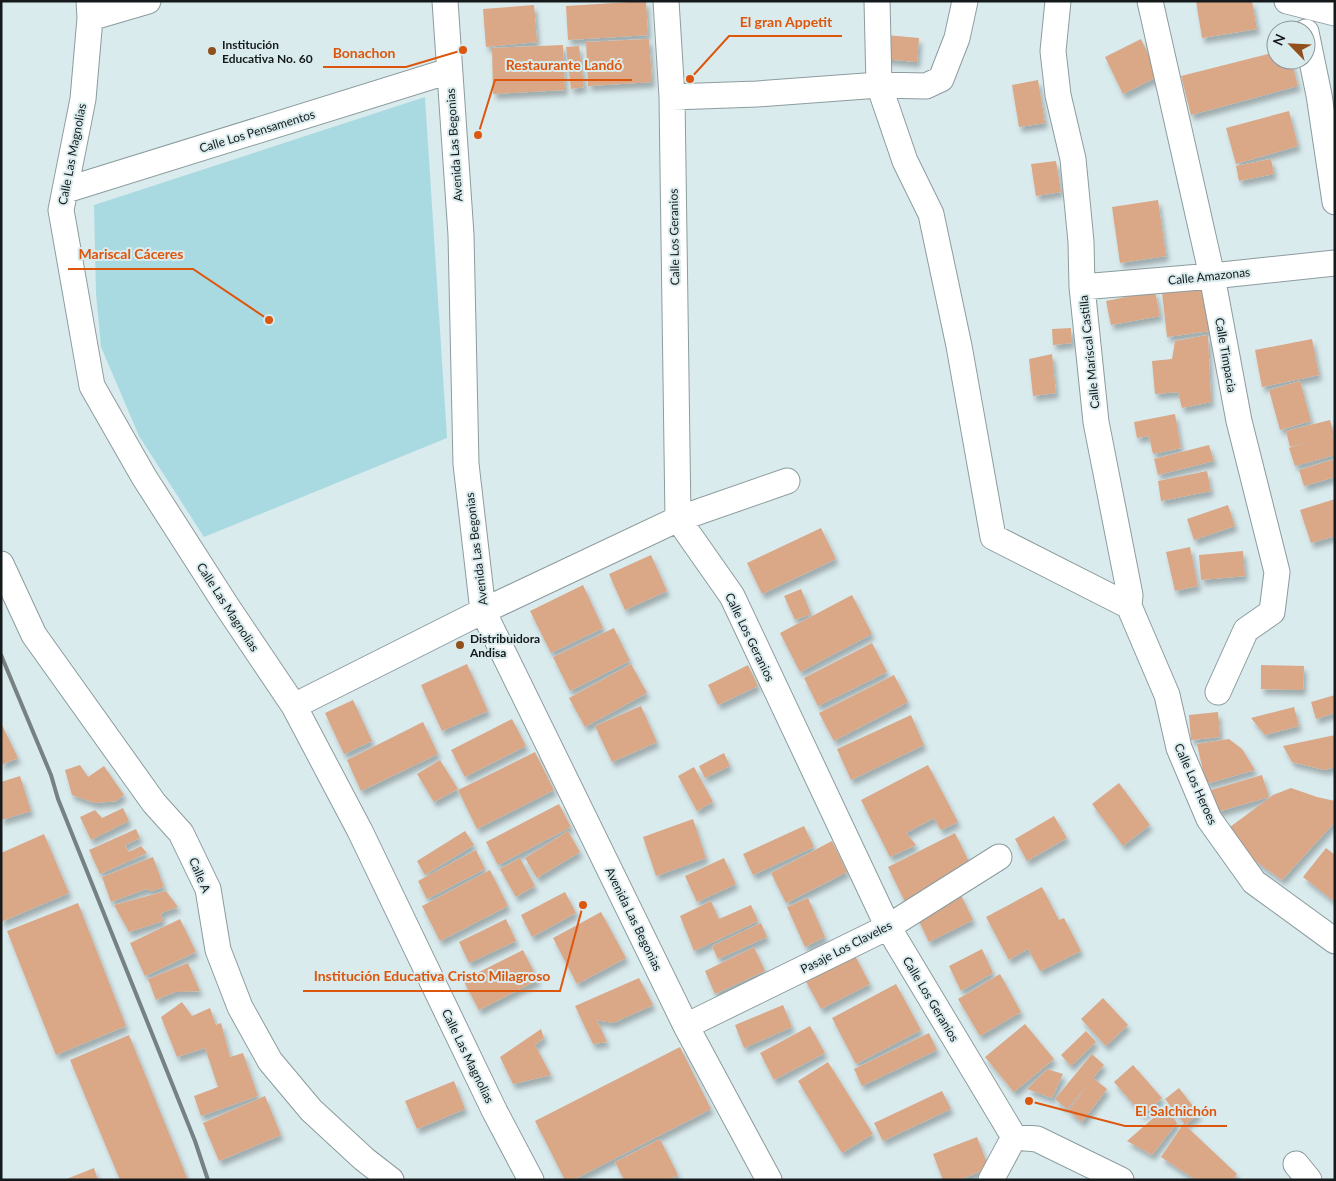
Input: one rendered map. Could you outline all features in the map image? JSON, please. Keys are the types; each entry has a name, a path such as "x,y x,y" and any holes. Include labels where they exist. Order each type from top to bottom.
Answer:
{"street":[{"path":"90,9 148,1"},
{"name":"Avenida Las Begonias","path":"445,1 461,235 466,464 483,611 686,1026 769,1180"},
{"name":"Calle Los Geranios","path":"666,1 672,97 678,519 732,596 888,927 1014,1137"},
{"path":"877,1 879,86 905,161 930,214 959,346 993,537 1130,606"},
{"path":"672,97 758,94 879,86 926,86 941,79 957,38 965,1"},
{"name":"Calle Mariscal Castilla","path":"1058,1 1053,51 1058,95 1073,159 1081,242 1082,287 1096,422 1130,594 1130,606 1167,695"},
{"name":"Calle Timpacia","path":"1150,1 1212,276 1239,421 1277,572 1272,612 1246,630 1218,692"},
{"path":"1294,3 1335,13"},
{"path":"1294,3 1301,20"},
{"name":"Calle Las Magnolias","path":"90,9 83,99 61,210 92,386 150,485 226,605 294,706 360,831 494,1112 531,1180"},
{"path":"1314,70 1335,202"},
{"name":"Calle Los Pensamentos","path":"66,190 449,71"},
{"name":"Calle Amazonas","path":"1082,287 1335,263"},
{"path":"294,706 483,611 678,519 787,482"},
{"name":"Calle A","path":"1,564 34,636 154,803 181,834 208,889 218,950 240,1007 270,1061 311,1110 364,1159 390,1180"},
{"name":"Calle Los Heroes","path":"1167,695 1179,748 1209,819 1254,882 1335,941"},
{"name":"Pasaje Los Claveles","path":"686,1026 888,927 999,857"},
{"path":"991,1180 1014,1137 1037,1139 1121,1180"}],"shaded area":[{"path":"425,97 447,438 204,537 139,436 101,347 96,294 94,205"}],"building":[{"path":"646,1 648,35 568,40 566,6"},
{"path":"1196,1 1252,1 1257,29 1202,38"},
{"path":"534,5 537,42 486,47 483,9"},
{"path":"886,35 919,38 917,62 883,59"},
{"path":"649,39 652,82 588,86 586,42"},
{"path":"1141,39 1159,76 1123,94 1105,57"},
{"path":"563,45 565,90 493,94 492,48"},
{"path":"579,46 584,87 571,89 566,47"},
{"path":"1266,55 1266,70 1294,70 1298,86 1191,115 1181,76"},
{"path":"1038,80 1045,123 1019,127 1012,85"},
{"path":"1289,111 1298,146 1236,164 1226,128"},
{"path":"1271,159 1274,174 1239,181 1236,166"},
{"path":"1056,161 1061,192 1036,196 1031,164"},
{"path":"1158,200 1166,256 1120,263 1112,207"},
{"path":"1205,286 1210,331 1167,337 1162,292"},
{"path":"1155,291 1160,316 1111,325 1106,301"},
{"path":"1071,328 1072,343 1053,345 1052,329"},
{"path":"1208,335 1211,402 1182,408 1178,392 1155,394 1152,361 1172,359 1175,341"},
{"path":"1312,339 1319,375 1262,387 1255,350"},
{"path":"1052,354 1056,393 1033,396 1029,359"},
{"path":"1300,381 1311,421 1280,430 1269,390"},
{"path":"1175,414 1181,448 1153,454 1149,436 1137,438 1134,422"},
{"path":"1330,420 1334,435 1332,436 1335,445 1335,455 1295,466 1289,448 1310,442 1290,447 1286,431"},
{"path":"1209,445 1214,461 1158,475 1154,459"},
{"path":"1335,459 1335,477 1304,486 1299,470"},
{"path":"1207,471 1211,491 1161,501 1158,481"},
{"path":"1335,499 1335,536 1311,543 1300,510"},
{"path":"1228,505 1235,526 1194,540 1187,519"},
{"path":"821,528 836,559 762,594 747,563"},
{"path":"1190,547 1198,586 1175,591 1166,552"},
{"path":"1243,551 1245,576 1201,580 1199,555"},
{"path":"651,555 667,591 625,610 609,574"},
{"path":"583,585 603,628 551,653 530,611"},
{"path":"801,589 811,614 795,620 784,596"},
{"path":"852,595 872,634 800,672 780,633"},
{"path":"614,628 630,661 570,691 553,657"},
{"path":"872,643 887,672 818,706 804,678"},
{"path":"467,664 488,711 442,731 421,685"},
{"path":"631,664 647,693 585,727 569,698"},
{"path":"748,665 758,686 718,705 708,685"},
{"path":"1261,665 1304,666 1303,690 1261,689"},
{"path":"894,675 908,702 834,741 819,713"},
{"path":"1335,695 1335,713 1316,719 1311,702"},
{"path":"353,700 372,741 344,754 325,713"},
{"path":"641,706 657,742 612,762 595,726"},
{"path":"1294,707 1299,726 1265,735 1251,718"},
{"path":"1218,712 1220,737 1191,740 1189,715"},
{"path":"911,715 924,745 851,780 837,749"},
{"path":"512,719 526,746 465,777 451,750"},
{"path":"423,722 438,754 361,791 347,760"},
{"path":"1,723 18,758 1,765"},
{"path":"1335,735 1335,767 1324,770 1292,762 1283,746"},
{"path":"1229,739 1242,749 1255,770 1206,784 1197,744"},
{"path":"535,752 554,790 477,829 458,790"},
{"path":"724,753 730,766 705,778 699,766"},
{"path":"440,760 458,789 434,802 417,774"},
{"path":"80,765 88,777 104,766 124,795 116,801 95,803 72,795 65,770"},
{"path":"928,765 958,822 941,830 934,818 906,833 916,845 890,857 861,800"},
{"path":"694,767 713,802 697,811 678,776"},
{"path":"1262,775 1269,797 1217,812 1211,790"},
{"path":"20,776 31,811 1,820 1,782"},
{"path":"1119,783 1150,825 1123,846 1092,804"},
{"path":"1291,788 1335,801 1335,822 1282,880 1250,857 1226,830 1273,795"},
{"path":"559,804 571,827 498,865 486,842"},
{"path":"123,808 129,821 91,840 80,817 95,810 102,818"},
{"path":"1054,816 1067,838 1027,861 1015,839"},
{"path":"693,819 706,858 656,876 643,837"},
{"path":"804,826 814,847 753,875 743,854"},
{"path":"136,829 140,838 125,845 129,852 141,846 147,853 100,874 89,850"},
{"path":"465,831 474,845 425,875 417,861"},
{"path":"568,831 580,852 537,878 525,858"},
{"path":"955,833 972,868 905,902 888,867"},
{"path":"44,834 69,893 1,922 1,853"},
{"path":"832,841 847,872 786,903 771,873"},
{"path":"1326,848 1335,855 1335,902 1303,877"},
{"path":"476,850 485,869 427,899 418,881"},
{"path":"153,857 164,887 152,891 146,889 111,902 102,877"},
{"path":"520,858 535,886 516,897 500,869"},
{"path":"724,858 736,884 697,902 685,876"},
{"path":"490,870 508,906 440,941 422,906"},
{"path":"1042,887 1059,920 1064,918 1081,951 1040,971 1028,949 1009,960 986,917"},
{"path":"166,891 178,907 161,913 163,921 129,932 114,905"},
{"path":"565,892 576,913 532,937 521,915"},
{"path":"960,893 973,920 929,942 916,915"},
{"path":"808,898 825,937 805,947 787,907"},
{"path":"711,901 719,919 751,905 758,921 694,951 680,916"},
{"path":"78,903 126,1026 56,1055 7,931"},
{"path":"601,912 626,958 577,984 553,938"},
{"path":"180,919 196,952 145,976 130,943"},
{"path":"506,919 516,941 469,963 459,942"},
{"path":"761,923 767,937 718,959 712,946"},
{"path":"754,947 765,971 715,994 705,971"},
{"path":"982,949 993,973 961,991 949,966"},
{"path":"523,950 538,980 479,1010 463,980"},
{"path":"853,952 870,984 821,1009 804,978"},
{"path":"188,963 200,991 175,992 156,1000 148,979"},
{"path":"1000,974 1021,1012 980,1036 958,999"},
{"path":"639,978 653,1005 613,1023 597,1020 607,1042 593,1044 575,1006"},
{"path":"896,984 921,1030 856,1064 832,1018"},
{"path":"1103,998 1128,1025 1106,1046 1081,1019"},
{"path":"182,1002 192,1016 210,1008 216,1025 221,1023 230,1057 243,1053 258,1096 201,1116 194,1096 218,1087 205,1048 177,1057 161,1017"},
{"path":"783,1005 792,1027 744,1048 735,1025"},
{"path":"1025,1024 1054,1059 1014,1092 985,1057"},
{"path":"810,1026 825,1053 774,1080 760,1053"},
{"path":"541,1029 544,1038 535,1045 551,1075 513,1084 500,1057"},
{"path":"1086,1031 1096,1042 1071,1066 1061,1055"},
{"path":"929,1033 937,1050 862,1086 854,1069"},
{"path":"129,1035 188,1180 120,1180 70,1060"},
{"path":"680,1047 711,1109 573,1180 565,1180 535,1121"},
{"path":"1092,1054 1104,1065 1093,1078 1107,1089 1082,1122 1068,1111 1088,1085 1067,1109 1055,1099"},
{"path":"828,1062 873,1134 842,1153 798,1081"},
{"path":"1133,1065 1162,1098 1143,1115 1114,1082"},
{"path":"1047,1069 1063,1074 1052,1098 1027,1089"},
{"path":"454,1081 465,1109 417,1129 405,1101"},
{"path":"1179,1088 1199,1114 1185,1125 1237,1174 1233,1180 1196,1180 1161,1157 1184,1123 1165,1099"},
{"path":"942,1091 951,1109 883,1141 874,1123"},
{"path":"265,1096 281,1135 219,1161 203,1123"},
{"path":"1166,1107 1177,1123 1152,1155 1127,1141"},
{"path":"977,1137 989,1168 959,1180 943,1180 933,1154"},
{"path":"660,1139 678,1175 669,1180 624,1180 615,1162"},
{"path":"94,1168 98,1180 64,1180"}],"railway":[{"path":"1,655 51,775 58,799 195,1141 208,1180"}],"place":[{"name":"Bonachon","path":"463,50"},
{"name":"Institución Educativa No. 60","path":"212,51"},
{"name":"El gran Appetit","path":"690,79"},
{"name":"Restaurante Landó","path":"478,135"},
{"name":"Mariscal Cáceres","path":"269,320"},
{"name":"Distribuidora Andisa","path":"460,645"},
{"name":"Institución Educativa Cristo Milagroso","path":"583,905"},
{"name":"El Salchichón","path":"1029,1101"}]}
